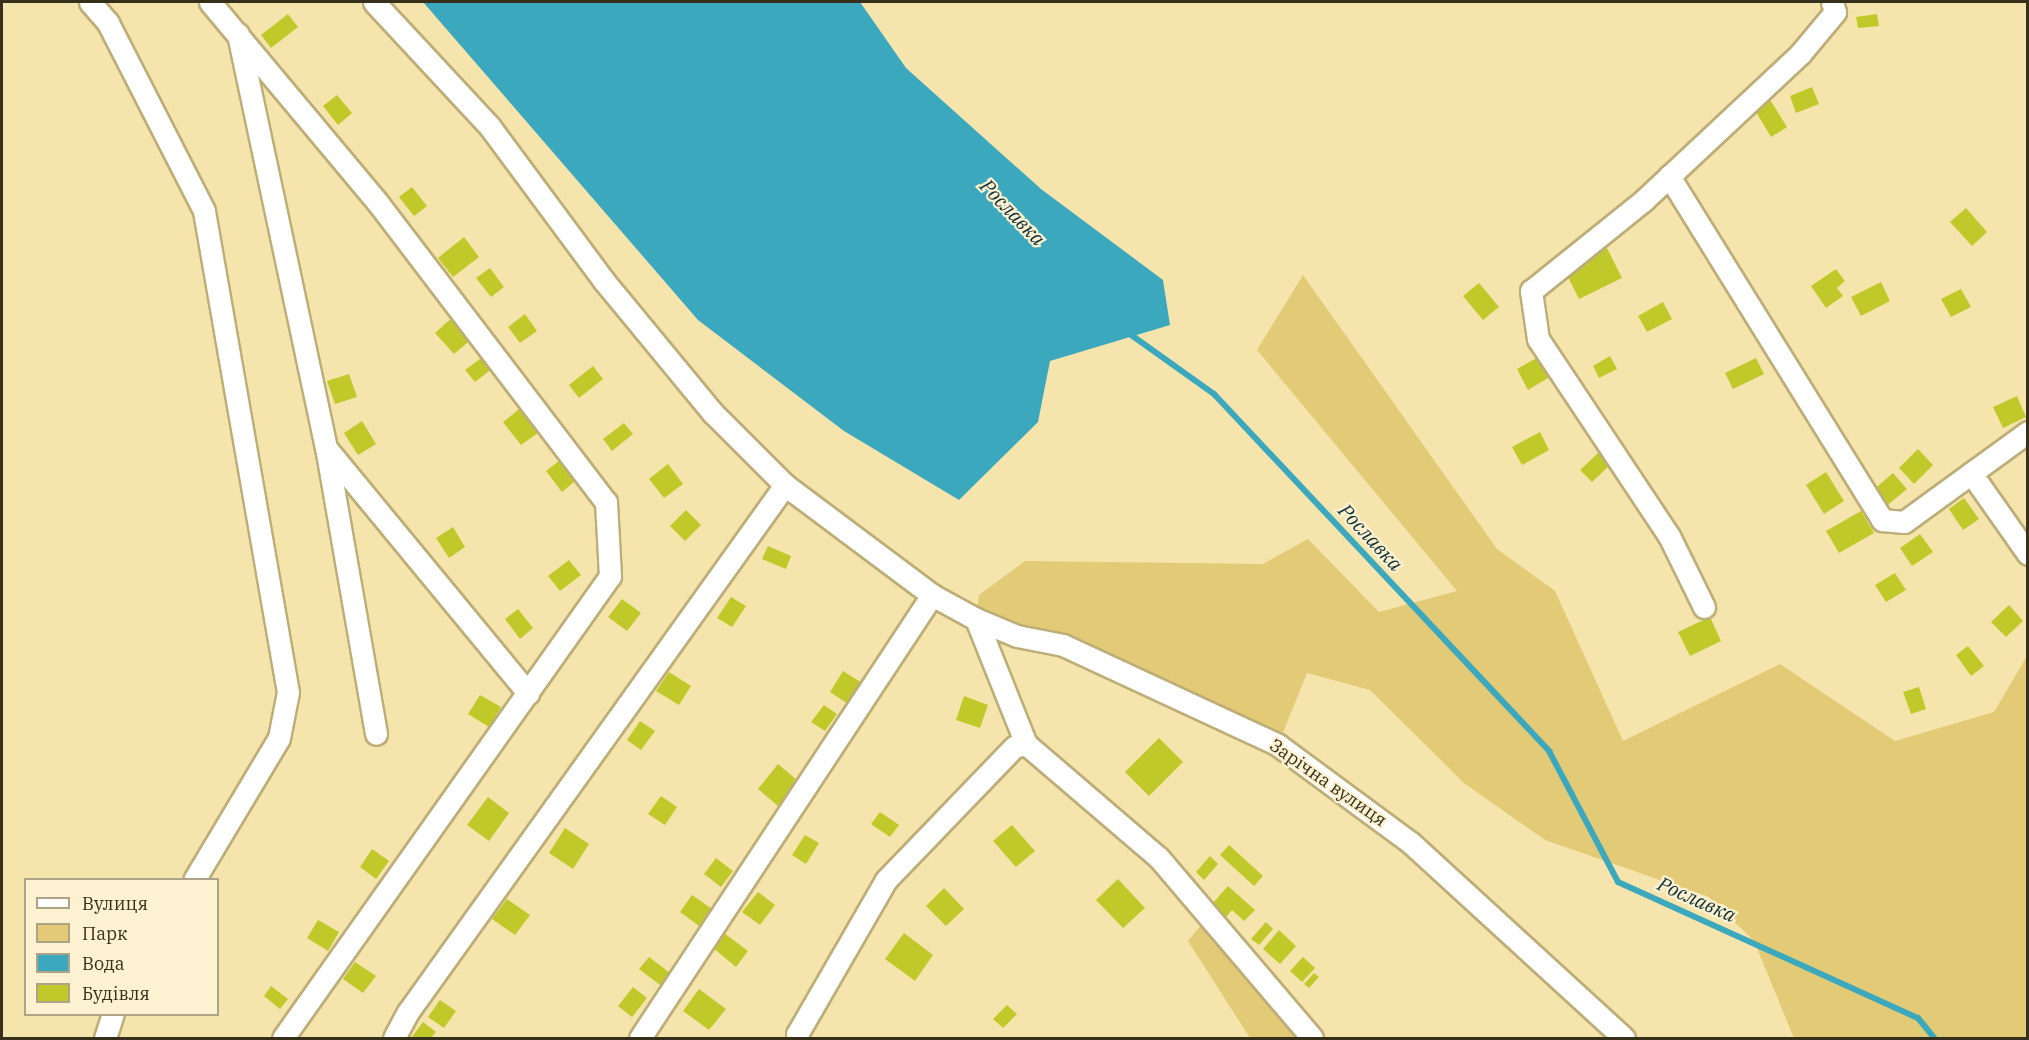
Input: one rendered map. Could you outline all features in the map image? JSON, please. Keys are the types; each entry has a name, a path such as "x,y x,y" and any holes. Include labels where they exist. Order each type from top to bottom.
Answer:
{"street":[{"path":"90,2 108,23 204,211 288,692 279,738 195,878"},
{"path":"210,2 237,29 378,203 606,502 610,576 283,1038"},
{"name":"Зарічна вулиця","path":"375,2 490,127 604,281 713,413 785,485 932,595 976,619 1017,636 1063,645 1278,745 1411,843 1624,1038"},
{"path":"1704,607 1669,536 1538,339 1531,291 1670,176 1800,54 1835,12 1832,2"},
{"path":"237,29 326,447 376,734"},
{"path":"1670,176 1882,520 1904,522 2028,432"},
{"path":"326,447 528,693"},
{"path":"1971,473 2028,554"},
{"path":"394,1038 415,1003 785,485"},
{"path":"640,1038 932,595"},
{"path":"976,619 1026,744 1159,858 1312,1038"},
{"path":"795,1037 886,880 1014,747 1026,744"},
{"path":"105,1038 111,1016"}],"green space":[{"path":"1303,275 1497,549 1555,591 1623,741 1780,664 1895,741 1994,712 2027,656 2027,1038 1794,1038 1754,941 1709,897 1545,840 1464,783 1370,690 1307,673 1278,745 976,619 979,595 1025,561 1263,564 1308,539 1379,612 1457,591 1257,350"},
{"path":"1202,924 1300,1038 1250,1038 1188,941"}],"water":[{"path":"423,2 860,2 906,68 1041,189 1163,280 1170,325 1050,361 1038,422 959,500 844,431 698,320"}],"building":[{"path":"288,14 298,27 271,48 261,35"},
{"path":"1877,14 1879,26 1858,28 1856,17"},
{"path":"1812,87 1819,104 1796,113 1790,96"},
{"path":"337,95 352,113 338,125 323,106"},
{"path":"1769,98 1787,127 1771,137 1753,107"},
{"path":"412,187 427,206 414,216 399,197"},
{"path":"1966,208 1987,232 1972,246 1950,222"},
{"path":"464,237 479,257 453,277 438,258"},
{"path":"1607,248 1622,278 1579,299 1564,269"},
{"path":"490,268 504,287 491,297 476,278"},
{"path":"1836,269 1845,281 1837,288 1843,296 1826,308 1811,286"},
{"path":"1881,282 1890,301 1861,316 1851,297"},
{"path":"1479,283 1499,307 1483,320 1463,296"},
{"path":"1961,289 1971,307 1951,317 1941,299"},
{"path":"1663,302 1672,319 1647,332 1638,316"},
{"path":"525,314 537,331 520,343 508,327"},
{"path":"455,315 474,337 454,354 435,333"},
{"path":"1542,355 1553,375 1528,390 1517,369"},
{"path":"484,356 493,368 475,382 465,370"},
{"path":"1610,356 1617,369 1599,378 1593,366"},
{"path":"1756,358 1764,374 1733,389 1725,373"},
{"path":"593,366 603,379 579,398 569,385"},
{"path":"349,374 357,397 335,404 327,381"},
{"path":"2017,396 2026,417 2003,428 1993,407"},
{"path":"523,406 542,430 521,445 503,422"},
{"path":"362,421 376,444 358,455 344,433"},
{"path":"624,423 633,434 612,451 603,439"},
{"path":"1540,432 1549,450 1522,465 1512,447"},
{"path":"1918,449 1933,465 1914,484 1899,468"},
{"path":"1598,453 1610,465 1592,482 1580,470"},
{"path":"564,457 580,477 562,492 546,471"},
{"path":"668,464 683,484 664,498 649,479"},
{"path":"1826,472 1844,501 1824,514 1806,485"},
{"path":"1893,473 1907,489 1884,508 1871,492"},
{"path":"1964,498 1979,519 1963,530 1949,509"},
{"path":"686,510 701,525 685,541 670,526"},
{"path":"1861,511 1874,533 1839,553 1826,531"},
{"path":"453,527 465,547 449,558 436,538"},
{"path":"1920,534 1933,552 1912,566 1900,548"},
{"path":"768,546 791,556 786,569 762,559"},
{"path":"569,560 581,575 560,591 548,576"},
{"path":"1895,573 1906,590 1886,602 1875,585"},
{"path":"731,597 746,606 732,627 717,618"},
{"path":"622,599 641,613 627,631 608,617"},
{"path":"2009,605 2023,621 2006,637 1991,622"},
{"path":"518,609 533,628 520,639 505,619"},
{"path":"1710,617 1721,641 1690,656 1678,632"},
{"path":"1968,646 1984,666 1971,676 1956,655"},
{"path":"843,671 862,683 848,704 830,692"},
{"path":"669,672 691,686 679,705 656,691"},
{"path":"1919,687 1926,709 1911,714 1903,692"},
{"path":"480,695 501,707 489,727 468,714"},
{"path":"964,696 988,705 980,728 956,720"},
{"path":"824,705 837,714 825,731 811,722"},
{"path":"640,721 655,731 641,750 627,740"},
{"path":"1159,738 1183,762 1149,796 1125,772"},
{"path":"778,764 798,781 778,806 758,789"},
{"path":"661,796 677,807 665,825 648,814"},
{"path":"488,797 509,813 489,841 467,825"},
{"path":"880,812 899,825 890,837 871,824"},
{"path":"1012,825 1035,851 1016,867 993,841"},
{"path":"565,828 589,844 573,869 549,853"},
{"path":"805,835 819,843 806,864 792,855"},
{"path":"1229,845 1263,876 1254,886 1220,855"},
{"path":"372,849 389,861 376,879 360,867"},
{"path":"1210,856 1218,864 1204,880 1196,872"},
{"path":"716,858 733,871 721,887 704,874"},
{"path":"1118,879 1145,908 1123,928 1096,900"},
{"path":"1228,886 1255,910 1244,921 1232,910 1226,917 1212,904"},
{"path":"944,888 964,909 946,926 926,906"},
{"path":"758,892 775,905 760,925 742,912"},
{"path":"692,895 712,909 699,926 680,912"},
{"path":"507,899 530,915 515,935 492,919"},
{"path":"318,920 339,932 328,951 307,938"},
{"path":"1266,922 1273,929 1259,945 1251,939"},
{"path":"1279,930 1296,946 1280,964 1263,949"},
{"path":"724,933 748,951 736,967 713,948"},
{"path":"904,933 933,955 915,981 885,959"},
{"path":"649,957 670,973 660,985 639,969"},
{"path":"1303,957 1315,968 1302,982 1290,971"},
{"path":"355,962 376,976 363,993 343,979"},
{"path":"1314,973 1319,977 1309,988 1304,984"},
{"path":"271,986 288,999 280,1009 264,996"},
{"path":"633,987 647,998 632,1017 618,1006"},
{"path":"699,989 726,1009 709,1030 683,1011"},
{"path":"440,1000 456,1011 444,1028 428,1017"},
{"path":"1007,1005 1017,1014 1003,1028 993,1019"},
{"path":"423,1022 436,1032 431,1038 411,1038"}],"waterway":[{"name":"Рославка","path":"1127,332 1214,394 1549,751 1618,882 1918,1018 1934,1038"}]}
